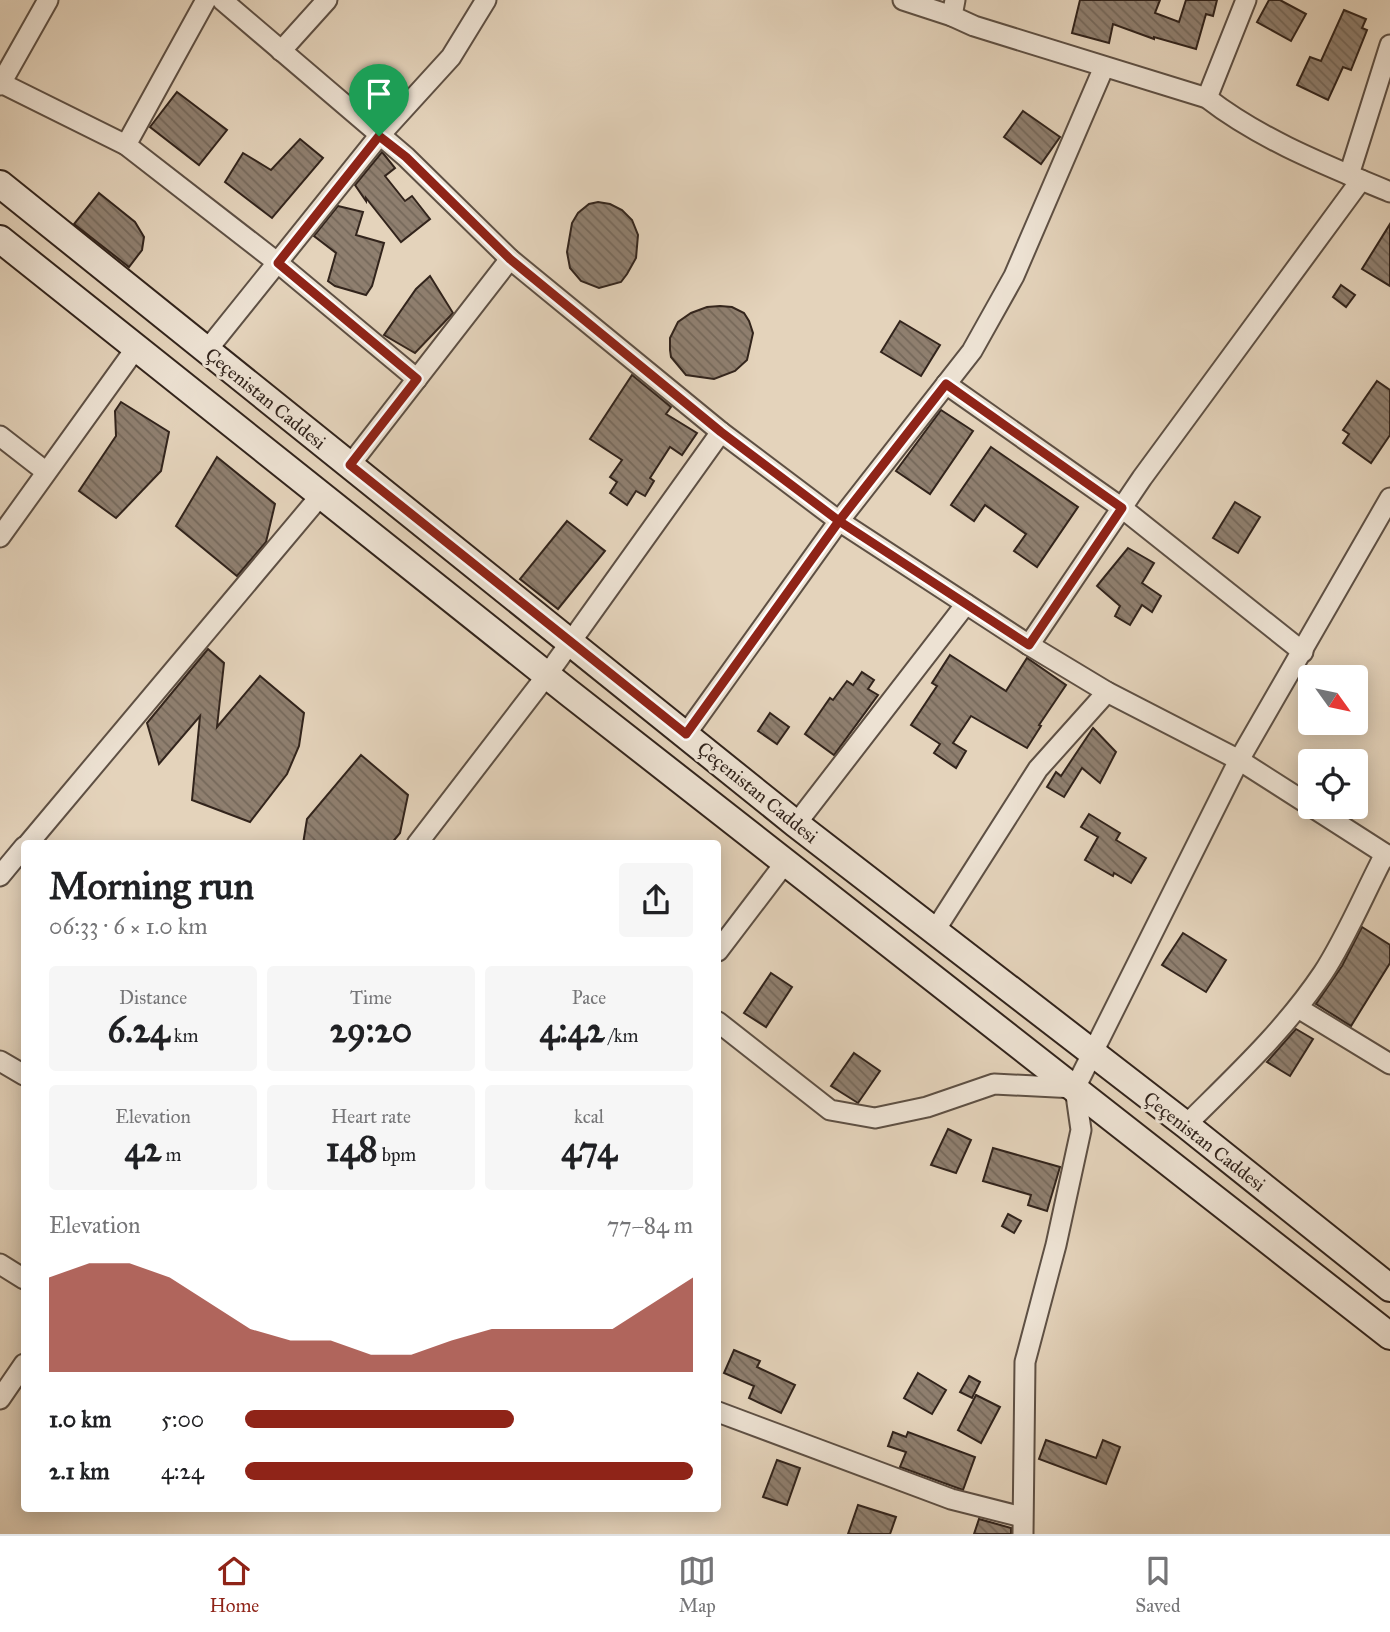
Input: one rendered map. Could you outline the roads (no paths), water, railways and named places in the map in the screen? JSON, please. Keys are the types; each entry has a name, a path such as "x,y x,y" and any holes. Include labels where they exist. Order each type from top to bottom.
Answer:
{"main road":[{"name":"Çeçenistan Caddesi","path":"0,184 796,824 1186,1125 1390,1288"},
{"name":"Çeçenistan Caddesi","path":"0,239 547,676 1390,1336"}],"street":[{"path":"48,0 0,84 126,145 278,263 417,379"},
{"path":"126,145 206,0"},
{"path":"222,0 406,157 510,259 721,432 839,521 1029,645 1107,692 1239,760 1298,798"},
{"path":"281,51 327,0"},
{"path":"207,350 379,136 451,57 486,0"},
{"path":"904,0 953,8 974,26 1207,98 1238,120 1310,158 1390,192"},
{"path":"1207,98 1246,0"},
{"path":"1029,645 1122,508 1355,178 1390,46"},
{"path":"686,734 839,521 972,351 1014,276 1104,67"},
{"path":"350,465 510,259"},
{"path":"0,537 136,348"},
{"path":"946,384 1122,508 1303,652"},
{"path":"421,840 547,676 721,432"},
{"path":"0,436 46,471"},
{"path":"30,840 321,495"},
{"path":"721,1413 1023,1525 1026,1362 1056,1245 1081,1130 1075,1087 1239,760 1387,511"},
{"path":"796,824 966,604"},
{"path":"934,932 1038,769 1107,692"},
{"path":"1186,1125 1275,1037 1298,1008 1324,971 1388,856 1331,819"},
{"path":"0,876 21,851"},
{"path":"721,947 785,863"},
{"path":"1298,1008 1390,1064"},
{"path":"721,1024 830,1110 875,1118 927,1107 994,1084 1075,1087"},
{"path":"0,1061 21,1073"},
{"path":"0,1264 21,1277"},
{"path":"0,1399 21,1368"}]}
